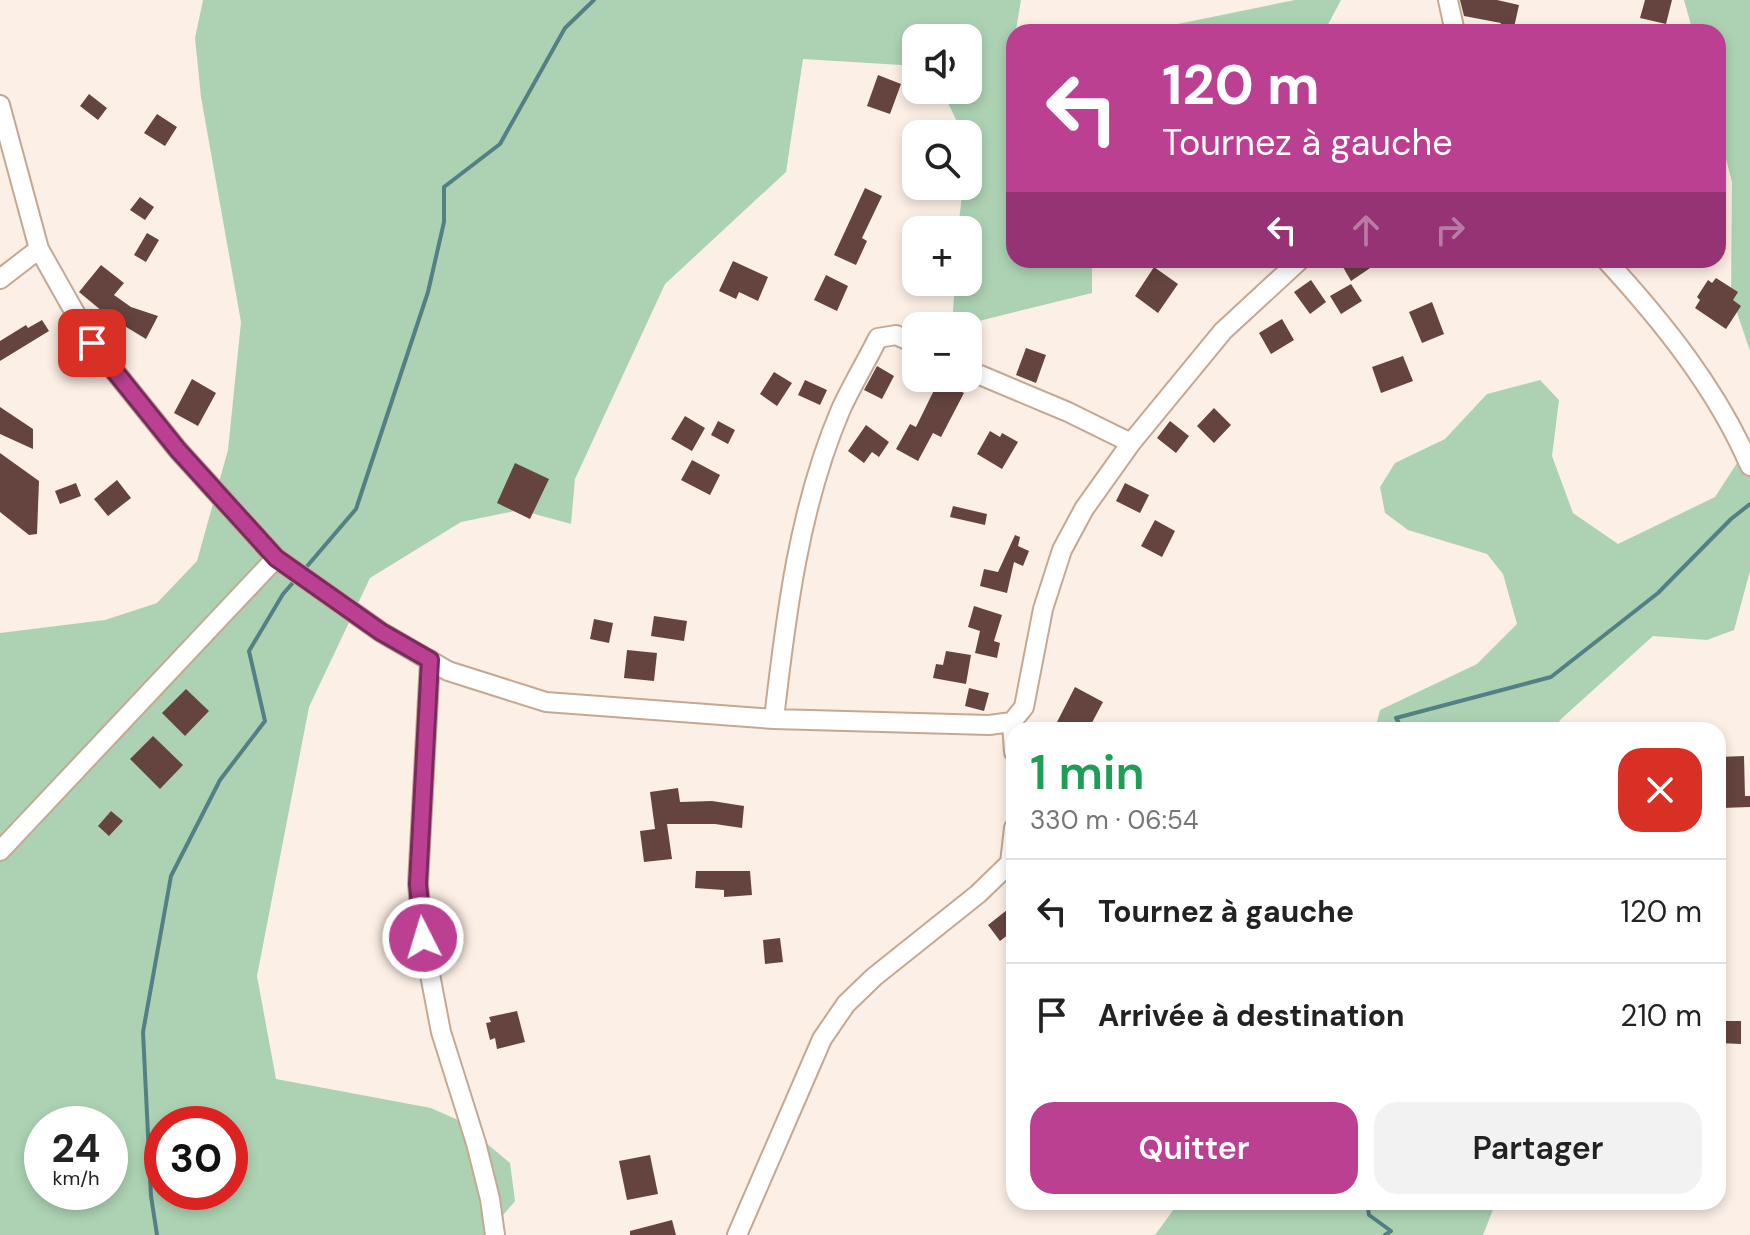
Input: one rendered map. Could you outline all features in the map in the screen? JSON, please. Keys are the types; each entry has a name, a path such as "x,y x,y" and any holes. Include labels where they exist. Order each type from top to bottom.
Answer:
{"street":[{"path":"1443,2 1452,24"},
{"path":"0,105 39,249 92,343 178,450 276,558 381,632 448,671 546,702 774,719 989,725 1006,723"},
{"path":"0,279 39,249"},
{"path":"1012,722 1024,707 1043,609 1062,550 1084,509 1131,443 1223,331 1291,268"},
{"path":"1613,268 1674,340 1734,428 1750,466"},
{"path":"774,719 788,597 814,491 841,410 878,338 896,335 902,338"},
{"path":"982,376 1131,443"},
{"path":"0,851 276,558"},
{"path":"430,660 418,884 423,938 441,1032 476,1143 495,1235"},
{"path":"737,1235 822,1039 846,1004 1006,867"}],"green space":[{"path":"203,0 1021,0 1017,24 1006,24 1006,268 1092,268 1092,293 982,320 982,312 953,312 954,296 982,296 982,216 960,216 961,200 982,200 982,120 956,120 948,104 982,104 982,24 902,24 902,66 803,59 786,172 665,284 575,479 571,524 520,510 461,522 370,578 309,707 257,976 276,1079 431,1108 460,1121 510,1163 515,1201 486,1235 0,1235 0,633 105,620 157,603 197,561 228,450 241,322 201,97 195,38"},
{"path":"1295,0 1341,0 1328,24 1178,24"},
{"path":"1684,0 1750,0 1750,351 1731,295 1732,182 1726,159 1726,24 1691,24"},
{"path":"1540,380 1559,400 1552,456 1573,513 1618,544 1715,497 1750,443 1750,571 1734,630 1707,640 1653,636 1559,722 1377,722 1380,710 1477,664 1517,624 1503,574 1487,554 1408,530 1385,513 1380,487 1395,463 1445,439 1487,394"},
{"path":"1173,1210 1493,1210 1483,1235 1155,1235"}],"building":[{"path":"1460,0 1497,0 1519,5 1515,24 1464,16"},
{"path":"1645,0 1672,0 1666,24 1640,18"},
{"path":"878,75 901,84 890,114 867,106"},
{"path":"89,94 107,108 98,120 80,106"},
{"path":"157,114 177,127 165,146 144,133"},
{"path":"865,188 882,196 862,238 867,241 856,265 834,255"},
{"path":"140,197 154,207 145,220 130,210"},
{"path":"147,233 159,240 146,262 134,255"},
{"path":"733,261 768,277 758,301 739,292 736,299 719,291"},
{"path":"101,265 124,283 114,295 131,307 158,316 146,339 108,316 79,292"},
{"path":"1153,268 1178,284 1158,313 1135,296"},
{"path":"1344,268 1370,268 1351,281"},
{"path":"826,275 848,286 837,311 814,300"},
{"path":"1716,278 1738,292 1733,300 1741,306 1726,329 1695,308 1700,300 1697,297 1708,280 1712,283"},
{"path":"1311,280 1326,302 1310,314 1294,292"},
{"path":"1351,284 1362,301 1341,314 1330,296"},
{"path":"1432,302 1444,334 1422,343 1409,312"},
{"path":"1282,319 1294,340 1271,354 1259,333"},
{"path":"42,320 49,331 0,361 0,341 26,325 28,328"},
{"path":"1026,348 1046,355 1036,383 1016,375"},
{"path":"1403,356 1413,381 1381,393 1372,367"},
{"path":"877,366 894,376 882,399 864,390"},
{"path":"774,372 792,383 777,406 760,394"},
{"path":"192,379 216,393 198,426 174,413"},
{"path":"805,380 827,390 820,405 798,395"},
{"path":"933,392 964,393 941,437 933,433 918,461 896,449 910,424 916,427"},
{"path":"0,407 33,429 33,449 0,434"},
{"path":"1214,408 1231,425 1214,443 1197,426"},
{"path":"685,416 705,428 692,451 671,439"},
{"path":"718,421 735,430 728,444 711,435"},
{"path":"1170,421 1189,436 1176,453 1157,438"},
{"path":"866,425 889,442 879,457 872,452 864,463 848,451"},
{"path":"990,431 1000,437 1002,433 1018,442 1002,469 977,454"},
{"path":"0,453 39,481 37,534 29,535 0,512"},
{"path":"692,460 720,475 710,495 681,480"},
{"path":"515,463 549,479 530,519 497,503"},
{"path":"117,480 131,498 108,516 94,499"},
{"path":"76,483 81,496 60,504 55,491"},
{"path":"1125,483 1149,495 1140,513 1116,501"},
{"path":"953,506 987,514 985,525 950,517"},
{"path":"1155,520 1175,531 1162,557 1141,546"},
{"path":"1015,535 1020,537 1018,546 1029,551 1023,566 1014,562 1007,593 980,586 984,569 998,572"},
{"path":"974,606 1002,615 994,641 1000,643 997,658 975,653 980,631 968,627"},
{"path":"654,616 687,621 684,641 651,636"},
{"path":"594,619 613,623 609,643 590,639"},
{"path":"627,650 657,653 654,681 624,678"},
{"path":"946,651 971,655 966,684 933,678 936,664 943,665"},
{"path":"1075,687 1103,702 1092,722 1057,722"},
{"path":"969,688 989,693 984,711 965,706"},
{"path":"186,689 209,711 185,736 162,713"},
{"path":"153,736 183,765 160,789 130,759"},
{"path":"1744,756 1745,796 1750,796 1750,807 1726,808 1726,757"},
{"path":"678,788 680,802 712,801 744,806 742,828 715,824 667,824 672,859 644,862 640,831 655,829 650,792"},
{"path":"111,811 123,821 109,836 98,826"},
{"path":"696,871 750,871 752,895 724,897 724,890 695,888"},
{"path":"1006,911 1006,936 1000,941 988,925"},
{"path":"780,938 783,962 765,964 763,940"},
{"path":"517,1011 525,1042 497,1049 495,1038 490,1040 486,1023 491,1022 489,1017"},
{"path":"1726,1021 1741,1021 1741,1044 1726,1043"},
{"path":"650,1155 658,1194 627,1200 619,1161"},
{"path":"672,1220 676,1235 630,1235 630,1231"}],"waterway":[{"path":"303,571 356,509 428,292 444,222 444,187 500,144 565,28 594,0"},
{"path":"1398,722 1396,718 1551,677 1658,593 1731,519 1750,504"},
{"path":"157,1235 151,1196 143,1032 171,876 220,780 265,721 249,651 283,594 297,578"},
{"path":"1368,1210 1369,1215 1391,1231 1385,1235"}],"route":[{"path":"92,343 178,450 276,558 381,632 430,660 418,884 423,938"}]}
